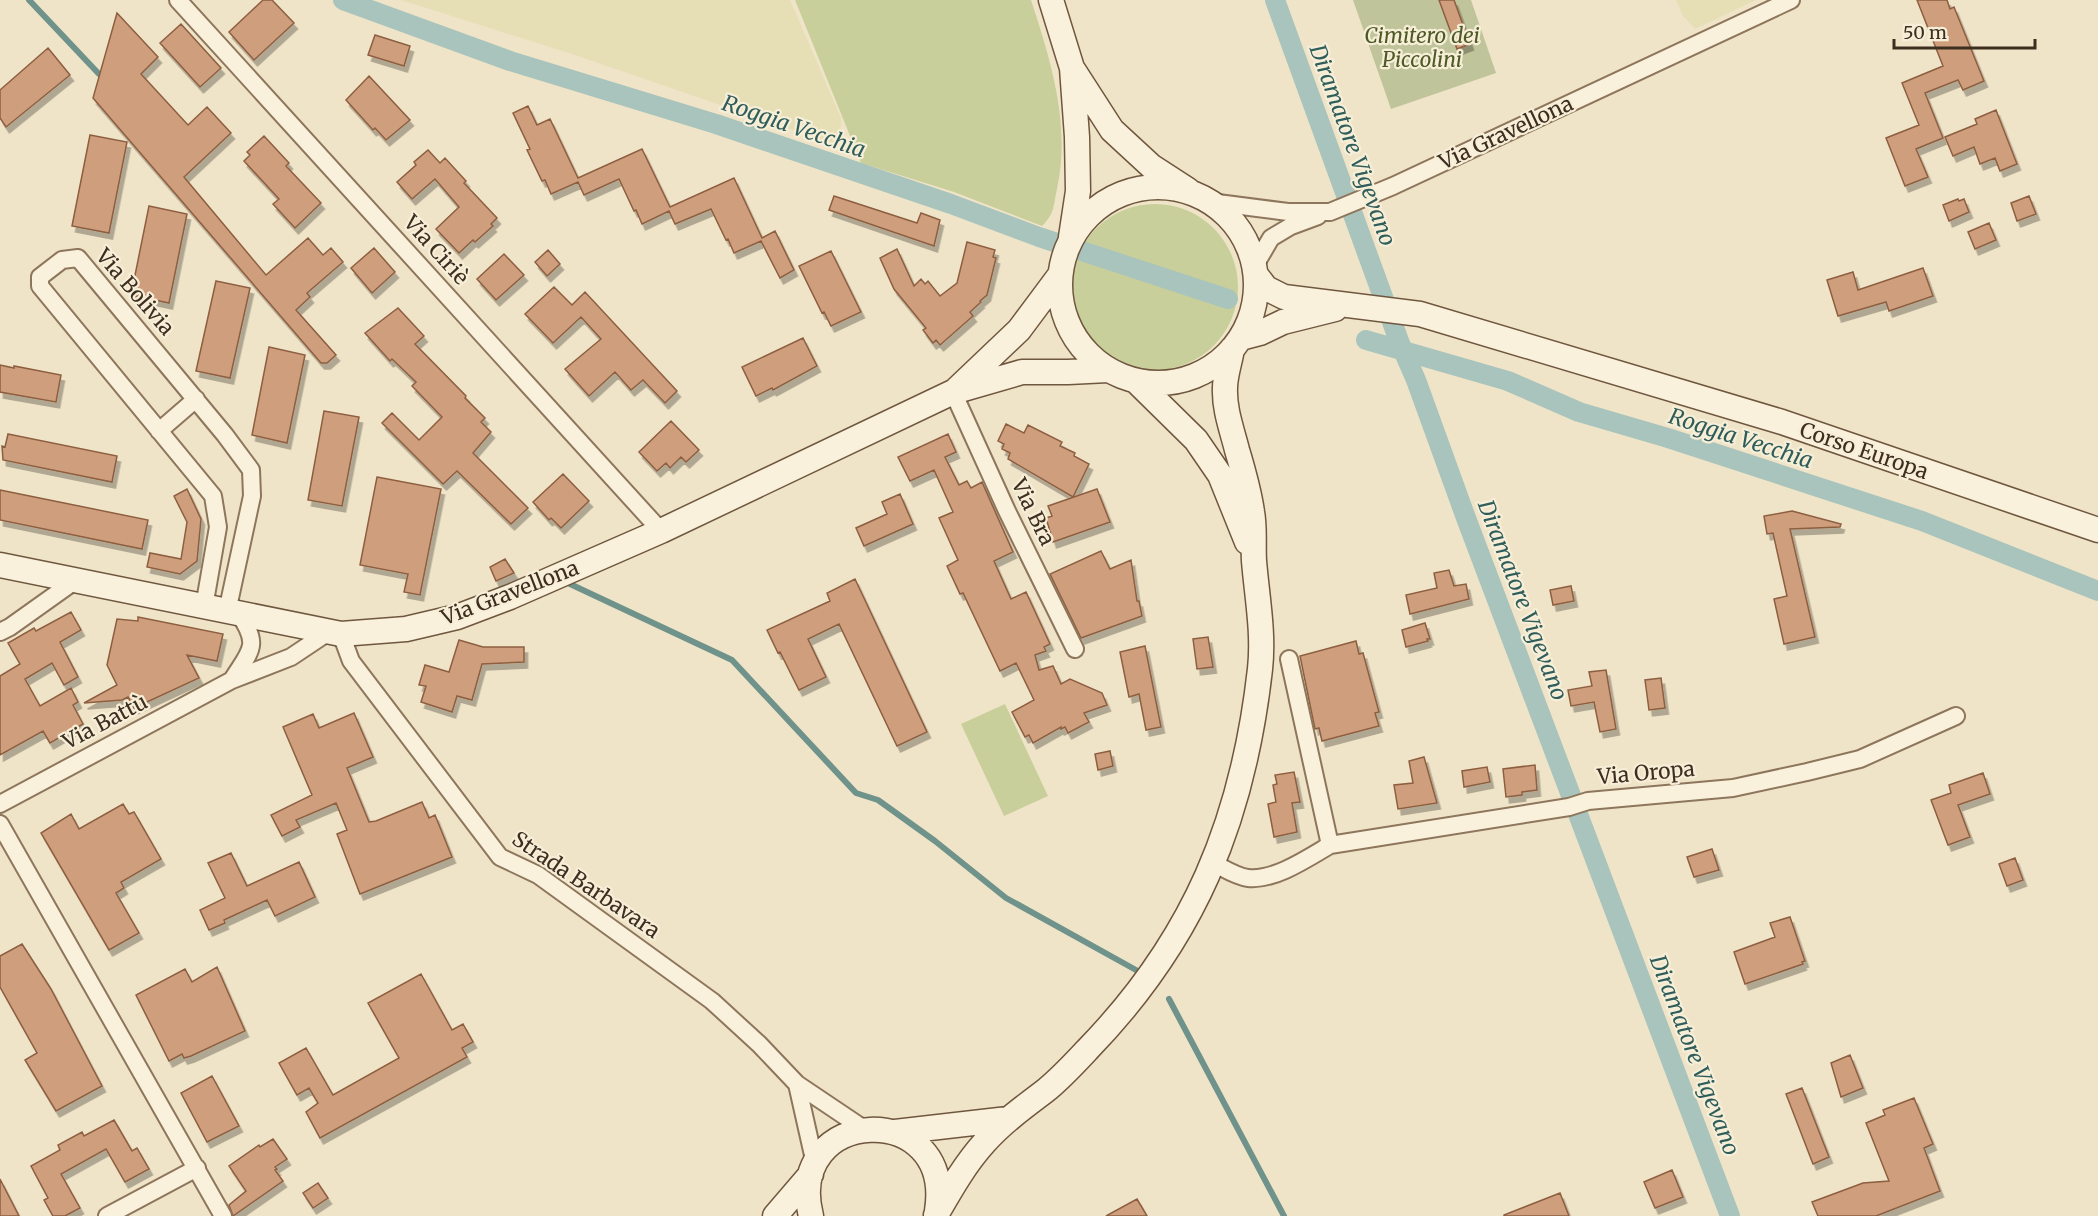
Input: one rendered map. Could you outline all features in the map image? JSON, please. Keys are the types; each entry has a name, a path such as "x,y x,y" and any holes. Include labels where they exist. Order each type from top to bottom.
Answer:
{"main road":[{"path":"1051,0 1072,68 1077,137 1078,191 1060,297 1066,319 1076,339 1090,357 1108,370 1136,381 1162,384 1188,379 1212,367 1236,344 1282,322 1351,306"},
{"path":"936,1216 969,1160 1008,1119 1047,1089 1086,1052 1155,970 1188,917 1213,863 1236,798 1252,724 1260,666 1260,609 1254,561 1253,515 1226,406 1225,387 1236,344 1250,319 1255,297 1255,271 1248,248 1239,230 1226,215 1151,166 1112,130 1072,68"},
{"path":"1067,253 1085,219 1104,204 1126,193 1150,188 1174,189 1204,199"},
{"name":"Via Gravellona","path":"953,393 1019,330 1067,253"},
{"name":"Corso Europa","path":"1255,271 1266,288 1284,297 1420,314 1782,422 2098,531"},
{"name":"Via Gravellona","path":"0,565 335,633 406,629 457,616 510,597 662,531 953,393 1022,372 1108,370"},
{"path":"1136,381 1196,440 1220,476 1254,561"},
{"path":"895,1132 1008,1119"},
{"path":"775,1216 813,1169 824,1151 835,1141 849,1133 864,1129 880,1129 895,1132 914,1142 928,1157 937,1175 940,1195 936,1216"},
{"path":"811,1216 807,1194 813,1169"}],"street":[{"name":"Via Ciriè","path":"178,0 662,531"},
{"name":"Via Gravellona","path":"1204,199 1288,212 1331,212 1360,201 1791,0"},
{"path":"1255,271 1271,237 1291,226 1331,212"},
{"name":"Via Bolivia","path":"204,607 218,527 213,496 40,286 40,277 62,260 78,258 196,399 251,470 252,496 233,613"},
{"name":"Via Bra","path":"953,393 1007,511 1075,649"},
{"path":"159,431 196,399"},
{"path":"0,632 76,580"},
{"name":"Via Battù","path":"232,680 252,648 250,630 233,613"},
{"name":"Via Battù","path":"0,804 232,680 291,657 335,633"},
{"name":"Strada Barbavara","path":"335,633 351,661 500,857 538,874 712,1001 759,1044 797,1084 864,1129"},
{"path":"1289,659 1330,845"},
{"name":"Via Oropa","path":"1213,863 1246,878 1267,877 1330,845 1569,807 1588,801 1734,788 1860,759 1956,716"},
{"path":"0,824 223,1216"},
{"path":"797,1084 813,1169"},
{"path":"107,1216 197,1168"}],"shaded area":[{"path":"401,0 790,0 841,118 840,146 572,54"},
{"path":"1676,0 1756,0 1695,29 1683,16"}],"green space":[{"path":"795,0 1031,0 1052,70 1062,141 1061,165 1053,209 1042,226 954,192 861,163"},
{"name":"Cimitero dei Piccolini","path":"1353,0 1471,0 1496,73 1391,109"},
{"path":"1155,204 1187,210 1214,228 1232,255 1238,287 1232,319 1214,346 1187,364 1155,370 1123,364 1096,346 1078,319 1072,287 1078,255 1096,228 1123,210"},
{"path":"1005,704 1048,796 1004,816 961,724"}],"building":[{"path":"263,0 272,0 294,23 254,60 229,32"},
{"path":"1439,0 1454,0 1470,44 1457,49"},
{"path":"1917,0 1947,0 1950,9 1954,7 1984,81 1963,90 1958,80 1925,93 1943,138 1916,149 1928,177 1905,186 1886,138 1919,125 1902,83 1943,66"},
{"path":"117,13 158,57 141,74 188,125 207,107 231,133 184,177 266,275 308,238 323,255 331,248 343,262 307,293 310,297 296,310 336,355 327,363 321,363 93,98"},
{"path":"181,24 221,68 200,87 160,43"},
{"path":"375,35 410,46 404,66 368,55"},
{"path":"48,48 70,75 6,127 0,118 0,90"},
{"path":"369,76 410,120 386,140 375,128 373,130 346,100"},
{"path":"528,106 537,125 550,119 578,178 642,149 670,207 734,178 762,238 775,231 794,270 780,278 761,241 734,253 711,209 675,224 669,211 642,224 619,179 584,195 578,182 551,194 527,150 530,149 513,113"},
{"path":"1996,110 2017,164 2000,171 1995,158 1980,164 1974,147 1953,156 1945,137 1977,124 1975,119"},
{"path":"90,135 127,142 109,233 72,226"},
{"path":"264,136 289,163 286,166 321,203 295,228 273,204 279,199 244,161 250,155 247,152"},
{"path":"428,150 440,163 445,158 466,181 464,183 497,218 491,224 493,226 459,253 436,229 459,207 435,179 412,199 397,182 416,165 414,162"},
{"path":"834,196 917,223 921,213 940,220 934,246 829,210"},
{"path":"2029,196 2036,214 2017,221 2011,203"},
{"path":"1958,199 1959,201 1964,199 1969,212 1949,221 1943,205"},
{"path":"149,206 187,214 169,303 131,295"},
{"path":"1989,223 1996,240 1975,249 1968,232"},
{"path":"967,242 995,250 993,257 996,258 987,295 970,312 973,316 940,345 936,340 933,343 923,330 926,328 894,289 880,258 897,249 914,286 921,279 925,284 928,281 940,296 957,283"},
{"path":"374,248 395,272 372,293 351,268"},
{"path":"548,250 560,264 547,276 535,262"},
{"path":"831,251 861,312 831,326 824,312 822,313 799,266"},
{"path":"504,254 524,275 496,300 477,279"},
{"path":"1923,268 1933,296 1889,311 1886,302 1838,316 1827,280 1853,272 1858,290"},
{"path":"216,281 250,288 230,378 196,371"},
{"path":"554,287 572,305 585,292 677,391 665,403 643,380 631,390 615,372 589,396 565,369 601,339 581,317 553,343 525,314"},
{"path":"398,308 424,336 415,344 485,418 481,422 491,432 473,453 528,508 511,524 457,471 443,484 382,423 392,413 419,440 442,417 412,386 416,382 392,359 390,361 365,333"},
{"path":"803,338 817,366 773,390 772,388 756,396 742,367"},
{"path":"269,347 305,355 287,443 252,435"},
{"path":"0,365 61,375 56,402 0,392"},
{"path":"324,411 359,417 342,506 308,500"},
{"path":"671,421 699,450 686,462 681,457 670,468 666,463 657,471 639,452"},
{"path":"1006,424 1024,433 1028,425 1062,442 1060,446 1075,453 1074,456 1089,464 1073,497 1008,459 1010,453 1002,449 1004,444 998,441"},
{"path":"8,434 117,456 112,482 3,460 2,446 5,447"},
{"path":"948,434 956,452 945,457 959,485 967,481 971,488 982,482 1013,552 994,561 1011,599 1026,592 1050,644 1044,647 1046,651 1035,655 1039,670 1053,666 1061,684 1070,679 1102,693 1107,705 1084,713 1089,722 1068,733 1065,727 1061,729 1061,727 1033,743 1029,735 1025,737 1012,712 1034,700 1016,663 1000,671 963,593 960,594 947,566 958,560 939,518 953,512 934,470 910,481 898,457"},
{"path":"563,474 589,501 561,528 551,518 549,520 533,502"},
{"path":"377,477 441,489 420,595 404,592 408,574 360,565"},
{"path":"187,489 201,519 197,561 180,574 147,567 150,553 181,559 187,522 174,496"},
{"path":"1097,489 1110,522 1053,542 1046,518 1052,516 1048,506"},
{"path":"0,490 148,520 142,549 0,520"},
{"path":"900,494 913,524 864,546 856,528 887,514 882,502"},
{"path":"1792,511 1841,524 1840,527 1790,529 1815,637 1784,644 1774,599 1787,596 1773,533 1767,534 1764,516"},
{"path":"1101,551 1110,569 1131,560 1137,601 1139,601 1142,616 1081,638 1050,574"},
{"path":"505,559 514,573 496,581 490,567"},
{"path":"1449,570 1454,586 1466,584 1469,599 1410,614 1406,595 1437,588 1434,573"},
{"path":"855,579 927,732 897,746 839,624 808,639 826,677 799,690 767,630 830,601 827,593"},
{"path":"1571,586 1574,601 1553,605 1550,590"},
{"path":"71,612 81,630 60,642 78,677 64,685 52,663 25,679 40,706 71,688 78,702 73,705 83,724 50,743 43,731 0,755 0,676 20,664 8,643 34,628 36,631"},
{"path":"138,617 223,634 217,661 187,655 199,678 134,708 128,697 122,700 84,703 117,685 107,665 117,619 138,621"},
{"path":"1425,623 1430,639 1406,647 1402,630"},
{"path":"1208,637 1213,667 1197,669 1193,639"},
{"path":"459,640 483,647 524,647 524,662 482,664 472,700 457,696 452,712 421,702 426,686 419,685 425,665 449,672"},
{"path":"1356,641 1359,654 1363,653 1379,712 1375,713 1379,726 1322,741 1319,728 1315,729 1300,656"},
{"path":"1145,646 1161,727 1146,730 1139,694 1129,697 1120,652"},
{"path":"1606,670 1616,729 1600,732 1594,702 1571,706 1568,690 1592,686 1589,672"},
{"path":"1661,678 1665,708 1649,710 1645,680"},
{"path":"354,713 373,757 347,768 369,822 422,802 429,818 435,815 452,857 360,894 337,834 347,830 336,803 296,820 300,827 282,836 271,815 312,795 283,727 313,714 319,728"},
{"path":"1110,751 1113,766 1098,770 1095,754"},
{"path":"1424,757 1437,803 1398,809 1394,785 1413,783 1409,761"},
{"path":"1535,765 1537,790 1506,797 1503,769"},
{"path":"1487,767 1490,782 1464,787 1462,771"},
{"path":"1294,772 1300,802 1292,803 1297,832 1274,837 1268,804 1276,802 1273,785 1277,784 1275,775"},
{"path":"1983,773 1990,794 1958,805 1970,837 1948,845 1931,800 1951,793 1949,785"},
{"path":"123,804 129,814 134,812 161,859 121,882 124,888 116,893 139,933 109,950 41,833 71,814 79,829"},
{"path":"1712,849 1719,870 1694,877 1687,857"},
{"path":"231,853 247,886 299,862 315,897 275,916 267,900 224,920 225,923 209,930 200,910 225,898 208,863"},
{"path":"2015,858 2023,880 2007,886 1999,864"},
{"path":"1790,917 1805,961 1802,962 1803,964 1745,984 1734,952 1775,937 1770,923"},
{"path":"22,944 51,989 102,1086 56,1111 25,1060 37,1053 0,987 0,956"},
{"path":"217,967 245,1031 191,1056 184,1058 182,1054 169,1061 136,995 185,969 192,982"},
{"path":"421,974 452,1030 463,1024 473,1042 462,1048 467,1057 320,1138 306,1112 318,1103 309,1088 297,1095 279,1063 306,1048 333,1095 399,1058 368,1003"},
{"path":"1850,1055 1863,1088 1841,1097 1831,1063"},
{"path":"212,1076 239,1126 207,1142 181,1093"},
{"path":"1802,1088 1829,1157 1813,1164 1786,1094"},
{"path":"1914,1098 1933,1144 1924,1148 1940,1191 1876,1216 1818,1216 1812,1202 1863,1183 1889,1181 1866,1123 1885,1115 1883,1110"},
{"path":"114,1120 132,1151 137,1148 149,1169 125,1182 106,1149 61,1174 80,1208 65,1216 53,1216 44,1200 48,1198 31,1166 60,1150 58,1145 82,1132 84,1136"},
{"path":"273,1139 287,1159 275,1167 283,1181 233,1216 229,1205 246,1191 229,1166 259,1145 260,1147"},
{"path":"1672,1170 1683,1197 1655,1208 1644,1182"},
{"path":"0,1179 19,1216 0,1216"},
{"path":"318,1183 328,1198 313,1208 303,1193"},
{"path":"1560,1193 1569,1216 1504,1216 1504,1215"},
{"path":"1137,1199 1147,1216 1106,1216"}],"waterway":[{"path":"29,0 99,74"},
{"name":"Roggia Vecchia","path":"343,0 510,61 716,124 951,204 1039,237 1228,299"},
{"name":"Diramatore Vigevano","path":"1275,0 1399,341 1416,380 1730,1216"},
{"name":"Roggia Vecchia","path":"1366,340 1508,381 1579,412 1668,438 1922,521 2098,591"},
{"path":"570,584 732,660 856,793 878,800 935,841 1006,898 1136,970"},
{"path":"1169,999 1284,1216"}]}
